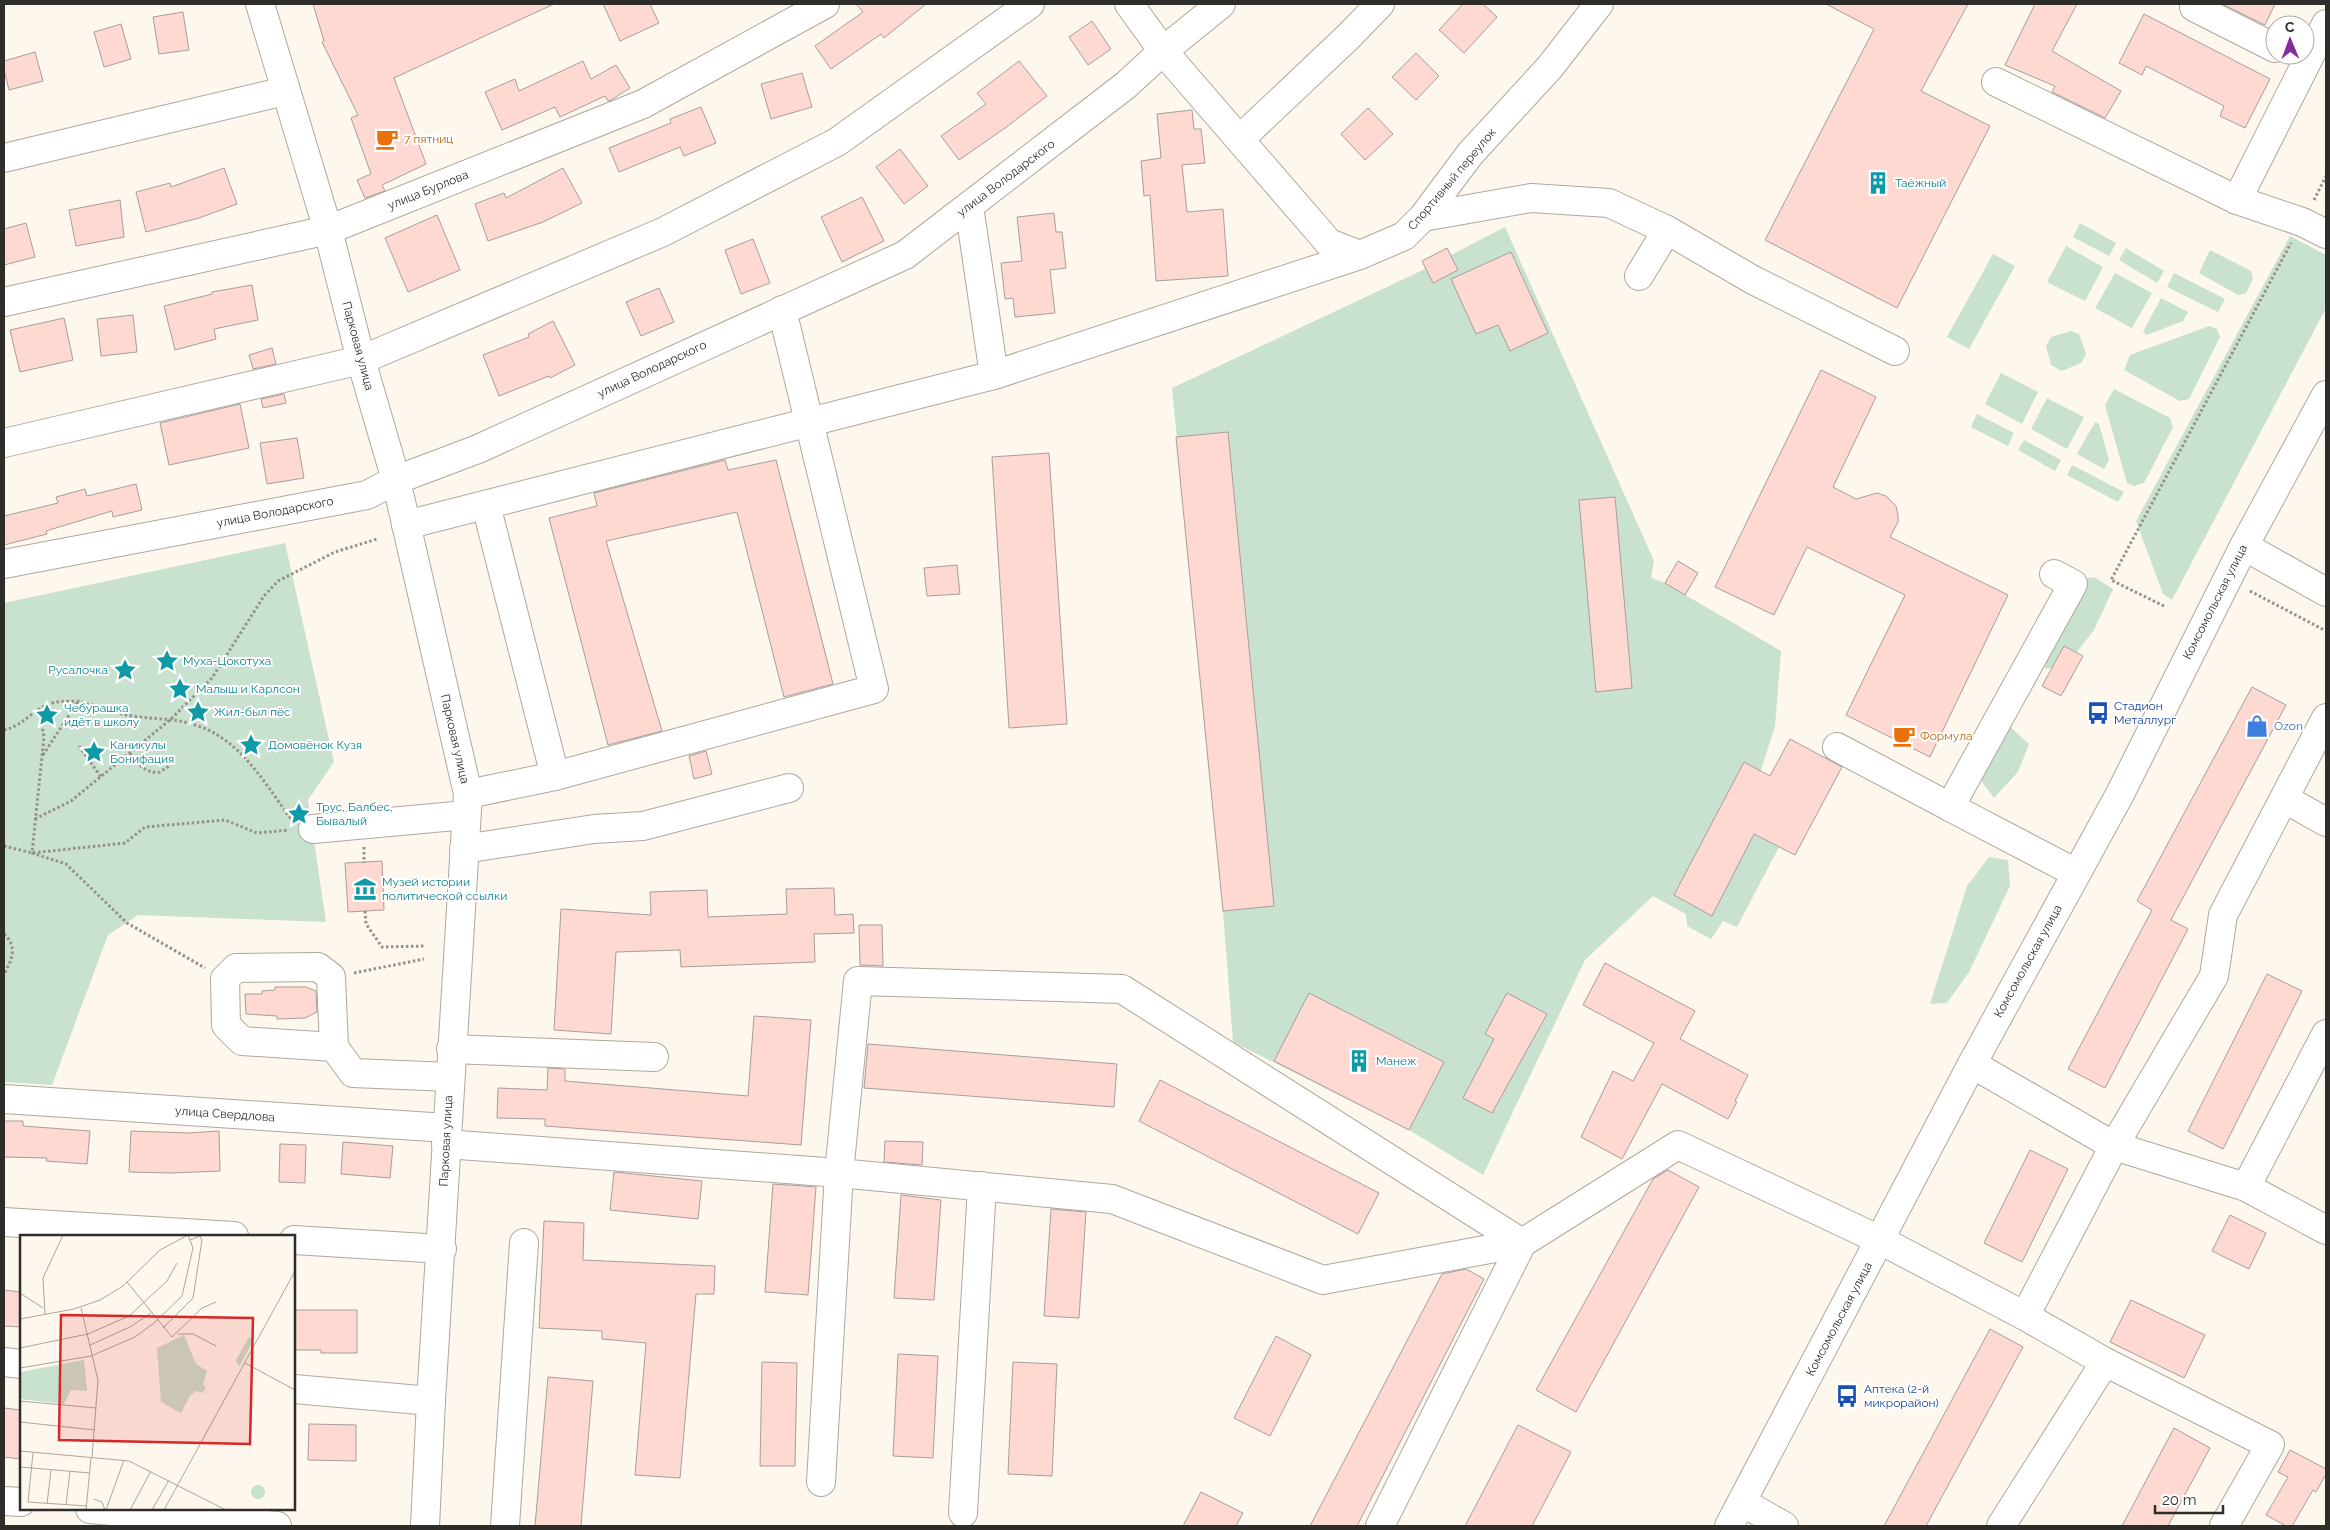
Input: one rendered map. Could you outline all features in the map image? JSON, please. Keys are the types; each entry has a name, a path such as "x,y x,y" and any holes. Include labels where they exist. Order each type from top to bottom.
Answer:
{"street":[{"name":"Парковая улица","path":"260,4 328,230 361,360 396,480 467,804 451,1049 442,1249 431,1402 425,1526"},
{"name":"улица Бурлова","path":"4,302 328,230 644,104 825,4"},
{"path":"4,444 361,360 663,232 837,142 1030,4"},
{"path":"1129,4 1163,51 1329,243 1360,255"},
{"name":"улица Володарского","path":"4,564 367,495 396,480 478,449 905,255 1126,85 1163,51 1221,4"},
{"path":"1240,139 1348,37 1380,4"},
{"name":"Спортивный переулок","path":"406,524 994,375 1360,255 1404,236 1423,217 1470,154 1550,67 1599,4"},
{"path":"2195,4 2194,7 2265,43"},
{"path":"2315,38 2326,24"},
{"path":"2237,200 2295,65"},
{"path":"1996,82 2237,200 2302,222 2326,234"},
{"path":"4,158 286,90"},
{"path":"1423,217 1532,198 1609,203 1667,230 1753,280 1895,350"},
{"path":"968,206 994,375"},
{"path":"1639,276 1667,230"},
{"path":"306,829 467,804 554,776 874,689 782,310"},
{"name":"Комсомольская улица","path":"1729,1526 1972,1064 2120,794 2244,546 2326,395"},
{"path":"486,505 554,776"},
{"path":"2244,546 2326,592"},
{"path":"1950,807 2073,584 2054,574"},
{"path":"2025,1316 2114,1146 2214,976 2223,915 2326,718"},
{"path":"1837,747 2076,873"},
{"path":"464,848 594,829 643,826 789,788"},
{"path":"2285,799 2326,822"},
{"path":"334,1047 242,1041 226,1025 225,979 236,968 318,967 331,977 334,1047 352,1073 450,1077"},
{"path":"821,1482 839,1172 858,981 1122,990 1522,1243"},
{"path":"2246,1187 2326,1034"},
{"path":"451,1049 654,1057"},
{"path":"1972,1064 2114,1146 2246,1187 2326,1230"},
{"name":"улица Свердлова","path":"4,1099 446,1136 1112,1199 1323,1280 1522,1243"},
{"path":"1380,1526 1522,1243 1678,1144 1880,1240 2025,1316 2105,1362 2270,1445 2224,1526"},
{"path":"963,1513 982,1186"},
{"path":"4,1222 218,1235"},
{"path":"295,1240 442,1249"},
{"path":"505,1526 524,1243"},
{"path":"4,1362 20,1364"},
{"path":"2001,1526 2105,1362"},
{"path":"295,1389 431,1402"},
{"path":"4,1501 20,1502"},
{"path":"1742,1502 1784,1526"},
{"path":"101,1510 277,1526"}],"path":[{"path":"2164,606 2111,580 2326,176"},
{"path":"35,819 71,801 172,719 212,678 264,596 278,581 334,552 377,539"},
{"path":"2245,598 2250,591 2326,631"},
{"path":"42,756 79,700"},
{"path":"4,730 14,728 39,710 55,702 79,700 148,720 172,719 199,726 224,739 244,756 306,829"},
{"path":"32,853 44,737 39,710"},
{"path":"79,746 101,777"},
{"path":"130,754 136,763 146,771 158,773 171,765"},
{"path":"32,853 125,843 145,827 155,826 225,820 257,833 306,829"},
{"path":"4,846 66,864 127,923 225,979"},
{"path":"365,911 366,924 382,947 424,946"},
{"path":"4,934 10,940 13,949 12,960 4,974"},
{"path":"331,977 424,959"}],"green space":[{"path":"2080,223 2116,243 2109,256 2073,237"},
{"path":"1505,227 1654,561 1651,578 1665,583 1781,651 1775,726 1743,827 1779,847 1737,927 1723,921 1711,939 1687,926 1686,914 1653,896 1585,960 1483,1175 1409,1130 1233,1042 1223,911 1172,388 1425,269 1422,261 1447,248 1451,255"},
{"path":"2290,236 2326,255 2326,308 2172,600 2163,594 2136,521"},
{"path":"2066,246 2103,267 2085,301 2047,282"},
{"path":"2126,248 2164,271 2157,283 2119,260"},
{"path":"2210,250 2251,271 2253,279 2246,293 2238,295 2199,273"},
{"path":"1993,254 2015,266 1969,349 1947,337"},
{"path":"2115,273 2152,293 2132,328 2095,308"},
{"path":"2174,273 2225,299 2218,312 2167,287"},
{"path":"2161,298 2188,312 2183,321 2147,335 2143,332"},
{"path":"2209,326 2217,329 2220,337 2189,399 2180,401 2124,370 2130,355"},
{"path":"2071,331 2079,334 2086,354 2081,363 2062,371 2051,365 2046,346 2051,337"},
{"path":"2001,373 2038,392 2022,424 1985,404"},
{"path":"2114,389 2170,418 2173,427 2144,483 2134,486 2127,483 2105,405"},
{"path":"2047,398 2084,417 2067,449 2031,429"},
{"path":"1977,414 2014,433 2008,446 1971,427"},
{"path":"2095,422 2099,424 2109,460 2104,469 2077,454"},
{"path":"2024,440 2061,460 2055,471 2018,450"},
{"path":"2072,465 2124,492 2118,502 2067,475"},
{"path":"285,543 334,762 308,800 326,922 138,915 108,935 52,1085 4,1082 4,603"},
{"path":"2094,577 2113,589 2094,630 2066,666 2045,669 2046,645 2082,579"},
{"path":"2010,727 2029,744 2018,772 1994,798 1979,778 1998,735"},
{"path":"1989,857 2008,860 2010,886 1969,972 1947,1003 1930,1004 1967,886"}],"building":[{"path":"313,4 554,4 394,78 426,164 382,185 385,191 365,198 357,180 371,174 351,118 358,115 322,42 324,41"},
{"path":"603,4 650,4 659,23 620,41"},
{"path":"856,4 926,4 884,38 881,34 831,69 815,46 863,12"},
{"path":"1463,4 1483,4 1497,17 1464,53 1439,30"},
{"name":"Таёжный","path":"1826,4 1968,4 1921,91 1990,126 1897,308 1765,240 1874,29"},
{"path":"2035,4 2077,4 2052,51 2121,91 2105,118 2052,92 2055,86 2005,65"},
{"path":"2222,4 2275,4 2270,15 2265,15 2265,25"},
{"path":"183,12 189,50 159,54 153,17"},
{"path":"2144,14 2270,79 2245,128 2220,116 2224,106 2146,66 2142,75 2119,63"},
{"path":"1092,21 1111,49 1088,65 1069,37"},
{"path":"121,24 131,59 104,67 94,32"},
{"path":"35,52 43,81 9,90 4,70 4,61"},
{"path":"1416,53 1439,76 1416,100 1392,77"},
{"path":"583,61 591,79 616,65 630,88 611,100 608,101 605,96 560,117 555,107 502,130 485,92 515,79 519,91"},
{"path":"1019,61 1047,96 959,160 941,136 986,104 977,93"},
{"path":"802,73 812,107 771,119 761,84"},
{"path":"701,107 716,143 684,156 680,147 619,172 609,148 671,123 670,119"},
{"path":"1368,108 1393,134 1365,160 1341,134"},
{"path":"1192,110 1194,129 1201,129 1205,163 1182,165 1187,212 1223,209 1228,276 1156,281 1150,195 1144,196 1141,161 1161,158 1157,114"},
{"path":"900,149 928,186 904,204 876,167"},
{"path":"224,168 237,204 199,218 146,232 136,192 170,183 171,187"},
{"path":"563,168 582,203 543,222 488,241 475,204 504,193 506,198"},
{"path":"862,197 884,241 842,262 821,217"},
{"path":"120,200 124,237 76,246 69,210"},
{"path":"1054,213 1056,232 1062,232 1066,268 1050,270 1055,313 1015,317 1013,298 1005,299 1001,263 1022,261 1017,217"},
{"path":"437,215 460,270 408,292 385,238"},
{"path":"26,223 35,257 4,265 4,229"},
{"path":"753,239 770,283 741,294 725,250"},
{"path":"1447,248 1458,270 1433,283 1422,261"},
{"path":"1511,252 1548,333 1510,351 1498,325 1476,334 1451,279"},
{"path":"252,285 258,320 214,329 216,339 175,350 164,306 212,294 212,292"},
{"path":"659,288 674,322 641,336 626,302"},
{"path":"133,315 137,352 101,356 97,319"},
{"path":"64,318 73,360 20,372 10,330"},
{"path":"553,321 575,365 550,378 549,376 499,396 483,355 529,337 528,334"},
{"path":"272,348 276,364 253,369 249,355"},
{"path":"1821,370 1876,397 1833,487 1856,499 1877,493 1886,496 1896,506 1898,515 1898,522 1890,537 2008,595 1930,757 1846,715 1905,595 1807,547 1774,615 1715,587"},
{"path":"284,394 286,403 263,408 261,399"},
{"path":"240,404 249,448 169,465 160,423"},
{"path":"1228,432 1274,906 1223,911 1176,437"},
{"path":"297,438 304,478 267,484 260,443"},
{"path":"1049,453 1067,724 1009,728 992,457"},
{"path":"725,460 728,470 776,460 833,684 784,697 737,512 606,541 662,731 608,745 549,518 597,506 594,493"},
{"path":"136,484 142,510 113,517 112,511 46,531 47,534 4,545 4,516 58,503 56,497 85,489 87,496"},
{"path":"1615,497 1632,688 1596,692 1579,500"},
{"path":"1678,561 1698,573 1685,595 1665,583"},
{"path":"957,565 960,594 927,596 924,568"},
{"path":"2064,646 2083,656 2061,696 2042,686"},
{"path":"2252,687 2286,705 2171,920 2188,929 2105,1088 2068,1069 2152,910 2137,901"},
{"path":"1790,739 1842,767 1795,855 1754,834 1712,916 1674,895 1744,762 1770,776"},
{"path":"706,751 712,774 694,779 689,756"},
{"path":"382,861 384,910 348,912 345,863"},
{"path":"834,888 835,915 853,914 854,933 814,934 815,962 681,967 680,950 616,952 611,1034 554,1030 561,909 651,915 650,892 707,890 708,917 787,914 786,889"},
{"path":"859,925 882,925 883,966 860,965"},
{"path":"1605,963 1695,1011 1680,1039 1748,1075 1728,1119 1662,1084 1622,1159 1581,1137 1613,1071 1633,1081 1654,1043 1583,1005"},
{"path":"2267,974 2302,991 2223,1149 2188,1131"},
{"path":"275,987 306,987 316,991 317,1012 305,1018 277,1019 277,1016 246,1014 245,994 262,994 262,991 275,990"},
{"name":"Манеж","path":"1309,993 1444,1062 1409,1130 1274,1061"},
{"path":"1507,993 1547,1014 1492,1113 1463,1098 1494,1039 1485,1034"},
{"path":"754,1016 811,1020 801,1145 545,1126 545,1119 497,1118 498,1088 547,1090 548,1068 565,1069 565,1081 748,1096"},
{"path":"868,1044 1117,1064 1114,1107 864,1088"},
{"path":"1160,1080 1379,1193 1358,1234 1139,1121"},
{"path":"4,1121 23,1121 23,1126 90,1131 87,1164 46,1161 47,1158 4,1157"},
{"path":"131,1131 188,1133 219,1131 220,1171 129,1172"},
{"path":"885,1141 923,1142 922,1165 884,1162"},
{"path":"343,1142 393,1146 390,1178 341,1174"},
{"path":"280,1144 306,1145 305,1183 279,1182"},
{"path":"2030,1150 2068,1169 2022,1262 1984,1243"},
{"path":"1668,1170 1699,1187 1576,1412 1536,1390 1653,1179"},
{"path":"614,1172 702,1181 698,1219 610,1210"},
{"path":"773,1184 816,1187 808,1295 765,1292"},
{"path":"901,1195 941,1200 934,1300 894,1298"},
{"path":"1051,1209 1086,1212 1079,1318 1044,1316"},
{"path":"2230,1215 2266,1233 2249,1269 2212,1251"},
{"path":"544,1221 584,1223 583,1260 715,1266 714,1294 696,1294 680,1478 635,1475 646,1343 602,1339 602,1331 539,1328"},
{"path":"1466,1269 1484,1279 1357,1526 1310,1526 1442,1274"},
{"path":"4,1290 20,1292 20,1327 4,1326"},
{"path":"2131,1300 2205,1335 2184,1378 2110,1342"},
{"path":"295,1310 357,1310 357,1353 321,1353 321,1350 295,1350"},
{"path":"1990,1329 2023,1347 1926,1526 1884,1526"},
{"path":"1276,1336 1311,1355 1270,1436 1234,1418"},
{"path":"898,1354 938,1356 933,1458 893,1456"},
{"path":"762,1362 797,1363 795,1466 760,1466"},
{"path":"1013,1362 1057,1364 1052,1476 1008,1474"},
{"path":"548,1377 593,1381 581,1526 535,1526"},
{"path":"4,1408 20,1410 20,1459 4,1457"},
{"path":"309,1424 356,1425 356,1461 308,1460"},
{"path":"1518,1425 1571,1452 1532,1526 1465,1526"},
{"path":"2174,1428 2210,1448 2168,1526 2122,1526"},
{"path":"2290,1450 2326,1469 2326,1474 2316,1492 2313,1490 2292,1526 2286,1526 2266,1515 2288,1477 2278,1472"},
{"path":"1201,1492 1243,1513 1236,1526 1183,1526"}],"place":[{"name":"7 пятниц","path":"387,139"},
{"name":"Таёжный","path":"1878,183"},
{"name":"Муха-Цокотуха","path":"167,661"},
{"name":"Русалочка","path":"125,670"},
{"name":"Малыш и Карлсон","path":"180,689"},
{"name":"Жил-был пёс","path":"198,712"},
{"name":"Стадион Металлург","path":"2098,713"},
{"name":"Чебурашка идёт в школу","path":"47,715"},
{"name":"Ozon","path":"2257,726"},
{"name":"Формула","path":"1904,736"},
{"name":"Домовёнок Кузя","path":"251,745"},
{"name":"Каникулы Бонифация","path":"94,752"},
{"name":"Трус, Балбес, Бывалый","path":"299,814"},
{"name":"Музей истории политической ссылки","path":"365,889"},
{"name":"Манеж","path":"1359,1061"},
{"name":"Аптека (2-й микрорайон)","path":"1847,1396"}]}
